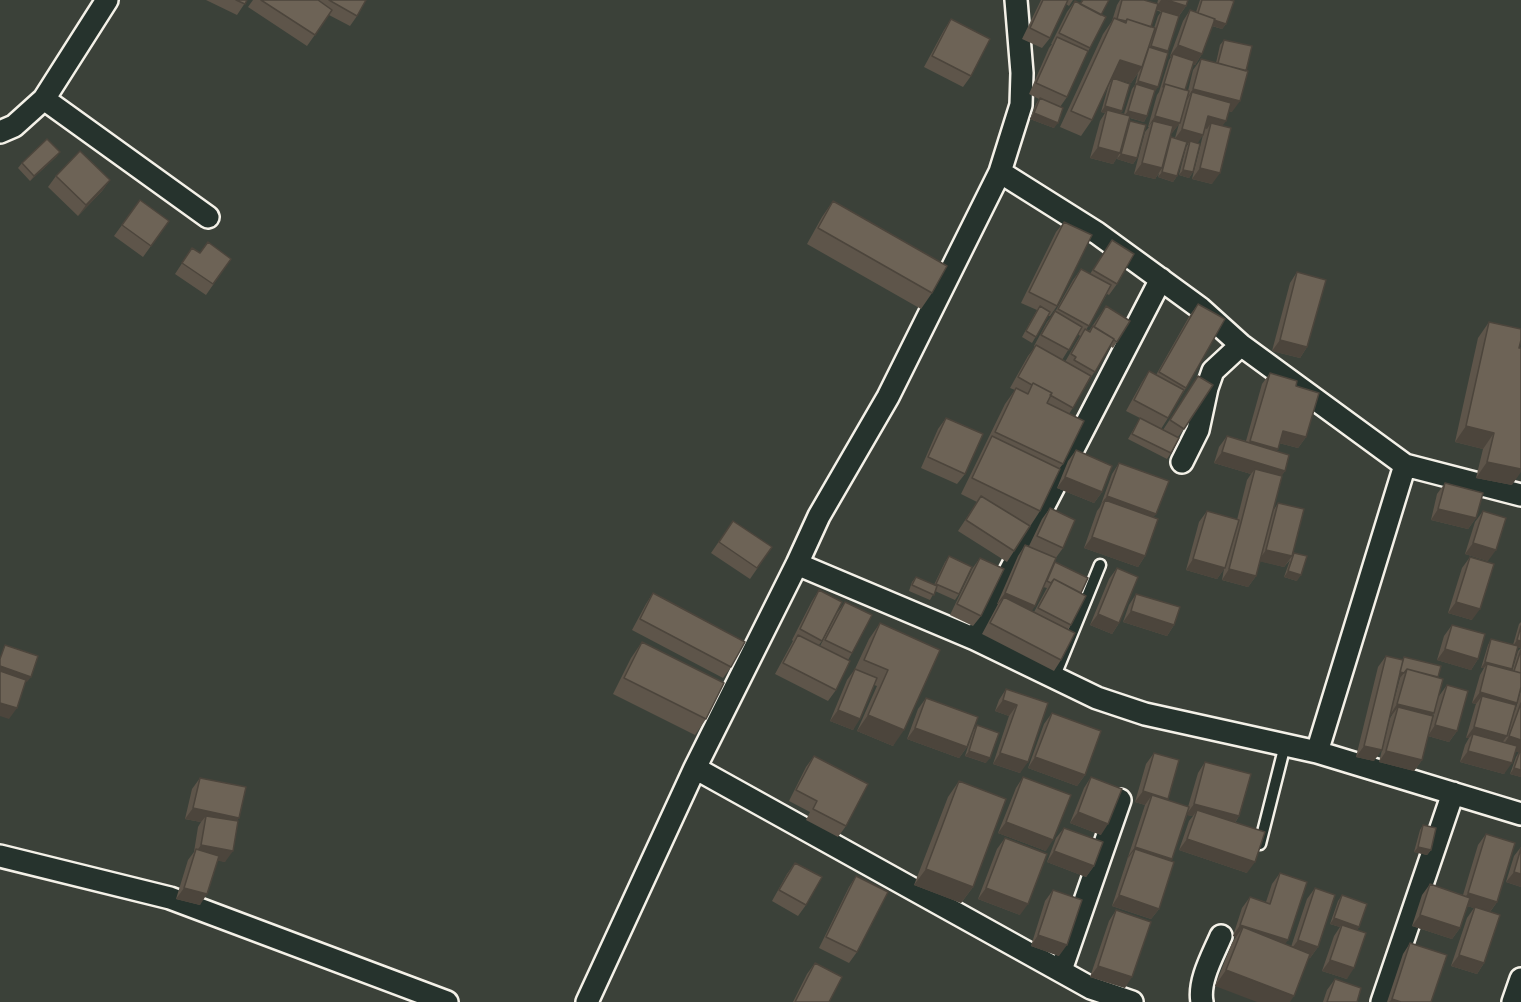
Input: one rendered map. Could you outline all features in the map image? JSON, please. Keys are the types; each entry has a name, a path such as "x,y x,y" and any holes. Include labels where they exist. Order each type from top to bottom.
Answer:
{"street":[{"path":"0,132 14,126 44,99 107,0"},
{"path":"587,1002 695,768 819,516 888,397 1000,172 1021,105 1022,73 1016,0"},
{"path":"44,99 208,217"},
{"path":"1000,172 1097,233 1161,279 1200,308 1241,345 1406,465 1521,495"},
{"path":"975,639 1161,279"},
{"path":"1182,462 1198,430 1213,371 1241,345"},
{"path":"1317,752 1406,465"},
{"path":"797,564 975,639 1097,698 1145,714 1317,752 1521,814"},
{"path":"695,768 1091,988 1132,1002"},
{"path":"1382,1002 1453,793"},
{"path":"1061,970 1120,800"},
{"path":"0,856 170,898 447,1002"},
{"path":"1202,1002 1200,993 1221,936"},
{"path":"1513,1002 1521,979"}],"lane":[{"path":"1054,678 1100,565"},
{"path":"1258,854 1286,746"}],"building":[{"path":"261,0 318,0 332,10 315,35"},
{"path":"329,0 366,0 357,16"},
{"path":"1043,0 1068,0 1050,38 1030,28"},
{"path":"1083,0 1109,0 1101,15 1080,4"},
{"path":"1122,0 1144,0 1158,4 1151,27 1127,19 1126,21 1117,19"},
{"path":"1167,0 1188,0 1186,6"},
{"path":"1202,0 1234,1 1226,24 1198,13"},
{"path":"1075,1 1106,17 1090,48 1059,33"},
{"path":"1190,10 1215,19 1202,54 1178,45"},
{"path":"1162,11 1179,16 1168,51 1151,46"},
{"path":"1114,18 1126,23 1127,19 1155,28 1142,67 1120,60 1092,120 1071,111"},
{"path":"951,19 990,39 971,76 932,56"},
{"path":"1057,37 1088,51 1067,97 1036,83"},
{"path":"1224,40 1252,46 1246,71 1218,63"},
{"path":"1149,47 1168,53 1158,87 1138,81"},
{"path":"1173,54 1194,61 1185,90 1165,84 1163,87"},
{"path":"1201,59 1248,71 1240,101 1193,89"},
{"path":"1113,78 1130,84 1122,111 1105,106"},
{"path":"1136,84 1155,90 1147,116 1128,111"},
{"path":"1165,84 1189,91 1180,123 1155,116"},
{"path":"1192,92 1231,103 1226,121 1208,116 1203,135 1182,129"},
{"path":"1040,98 1063,108 1058,123 1034,113"},
{"path":"1107,110 1130,116 1120,153 1098,147"},
{"path":"1130,121 1146,125 1137,158 1121,154"},
{"path":"1153,121 1173,126 1162,168 1142,163"},
{"path":"1211,123 1231,128 1220,173 1200,168"},
{"path":"1171,137 1187,142 1177,176 1162,172"},
{"path":"47,139 60,152 34,176 22,163"},
{"path":"1190,141 1200,144 1193,172 1183,170"},
{"path":"80,151 110,180 86,205 56,176"},
{"path":"140,200 169,221 151,246 122,225"},
{"path":"833,201 947,266 932,293 818,228"},
{"path":"1064,222 1092,235 1057,306 1029,292"},
{"path":"1112,240 1134,254 1117,284 1093,270"},
{"path":"208,242 231,259 213,284 182,263 192,248 200,253"},
{"path":"1081,269 1111,285 1089,326 1058,309"},
{"path":"1297,272 1326,280 1307,347 1280,340"},
{"path":"1198,304 1225,319 1186,388 1159,372"},
{"path":"1040,306 1050,312 1036,337 1026,331"},
{"path":"1106,306 1130,321 1117,342 1094,327"},
{"path":"1055,311 1082,327 1069,350 1041,335"},
{"path":"1489,322 1521,329 1519,348 1521,348 1521,469 1487,462 1494,433 1466,426"},
{"path":"1093,326 1114,339 1095,372 1074,360 1076,357 1071,354 1085,329 1090,332"},
{"path":"1036,345 1091,376 1073,408 1050,395 1052,393 1018,377"},
{"path":"1149,371 1184,390 1168,418 1134,400"},
{"path":"1270,373 1297,381 1296,386 1319,393 1306,437 1283,431 1278,449 1250,441"},
{"path":"1198,376 1213,385 1184,429 1170,420"},
{"path":"1033,383 1052,393 1047,403 1084,421 1063,464 995,432 1016,388 1028,394"},
{"path":"946,418 983,434 965,474 928,457"},
{"path":"1140,418 1179,438 1171,453 1132,434"},
{"path":"992,436 1060,469 1040,511 972,478"},
{"path":"1227,436 1289,455 1285,471 1222,452"},
{"path":"1076,450 1112,466 1102,492 1065,477"},
{"path":"1119,463 1169,481 1156,514 1107,496"},
{"path":"1255,469 1282,476 1256,576 1229,569"},
{"path":"1445,483 1483,493 1476,518 1438,509"},
{"path":"981,496 1030,526 1014,551 966,520"},
{"path":"1105,500 1158,519 1145,556 1092,537"},
{"path":"1278,503 1304,509 1292,556 1266,550"},
{"path":"1050,508 1075,520 1063,548 1037,536"},
{"path":"1207,511 1239,520 1225,568 1193,559"},
{"path":"1483,511 1506,518 1496,550 1473,543"},
{"path":"733,521 772,547 757,568 719,542"},
{"path":"1025,545 1056,558 1035,606 1005,593"},
{"path":"1294,553 1307,556 1301,575 1288,571"},
{"path":"949,556 972,567 959,594 936,584"},
{"path":"1470,557 1494,564 1480,609 1456,602"},
{"path":"980,558 1004,569 981,616 957,604"},
{"path":"1055,562 1088,578 1081,593 1054,579 1051,583 1047,581"},
{"path":"1117,568 1138,577 1119,623 1098,614"},
{"path":"916,577 937,586 934,595 912,585"},
{"path":"1054,579 1086,596 1071,625 1038,608"},
{"path":"819,590 842,602 822,641 800,629"},
{"path":"653,593 745,642 731,667 640,619"},
{"path":"1136,594 1180,607 1174,625 1131,611"},
{"path":"1004,597 1075,633 1061,660 990,623"},
{"path":"845,602 872,615 852,653 825,640"},
{"path":"880,623 940,650 904,730 868,715 888,670 864,660"},
{"path":"1452,625 1485,634 1478,659 1445,649"},
{"path":"1521,626 1521,641 1517,640"},
{"path":"798,635 850,661 836,690 783,663"},
{"path":"1491,639 1518,646 1512,669 1485,662"},
{"path":"642,642 724,683 706,719 624,678"},
{"path":"5,645 38,656 31,677 0,666"},
{"path":"1521,650 1521,673 1514,671"},
{"path":"1386,656 1403,660 1382,750 1364,746"},
{"path":"1404,657 1441,666 1438,677 1407,669 1404,673 1400,672"},
{"path":"1487,664 1521,673 1521,687 1517,703 1480,692"},
{"path":"855,669 877,678 860,719 838,710"},
{"path":"1407,669 1443,679 1434,713 1397,704"},
{"path":"0,671 26,680 17,708 0,703"},
{"path":"1447,685 1468,691 1457,731 1435,725"},
{"path":"1006,689 1048,703 1028,762 1000,753 1017,705 1003,700"},
{"path":"1482,696 1516,705 1507,736 1474,727"},
{"path":"926,698 978,717 967,747 915,728"},
{"path":"1521,703 1521,740 1509,736"},
{"path":"1398,707 1433,716 1422,760 1386,751"},
{"path":"1052,713 1101,731 1085,775 1035,757"},
{"path":"977,725 999,733 990,758 969,751"},
{"path":"1473,734 1517,746 1512,763 1468,751"},
{"path":"1521,752 1521,770 1514,768"},
{"path":"1154,753 1179,760 1168,799 1143,791"},
{"path":"814,756 868,784 846,826 813,809 817,801 796,790"},
{"path":"1205,762 1251,774 1239,816 1194,804"},
{"path":"1023,777 1071,795 1053,840 1006,822"},
{"path":"1091,777 1122,789 1108,824 1078,812"},
{"path":"200,778 246,787 239,818 193,808"},
{"path":"959,781 1006,799 973,887 926,869"},
{"path":"1152,795 1189,807 1172,859 1135,847"},
{"path":"1197,810 1265,832 1255,862 1187,839"},
{"path":"206,816 238,821 233,851 201,845"},
{"path":"1423,825 1436,828 1431,850 1418,847"},
{"path":"1064,828 1103,842 1094,866 1054,851"},
{"path":"1486,834 1515,843 1497,902 1468,893"},
{"path":"1005,838 1047,854 1028,904 986,888"},
{"path":"1521,848 1521,874 1514,872"},
{"path":"196,849 219,856 207,894 184,888"},
{"path":"1135,849 1174,862 1159,909 1119,895"},
{"path":"795,863 822,877 806,905 779,890"},
{"path":"1280,873 1307,882 1288,940 1240,925 1250,897 1270,904"},
{"path":"856,876 888,892 857,952 826,937"},
{"path":"1430,884 1470,898 1460,928 1420,915"},
{"path":"1315,888 1335,895 1318,947 1298,940"},
{"path":"1053,890 1082,900 1067,945 1038,935"},
{"path":"1342,895 1367,904 1359,927 1334,918"},
{"path":"1475,907 1500,915 1484,963 1459,955"},
{"path":"1116,910 1151,922 1132,977 1098,966"},
{"path":"1342,925 1366,933 1354,968 1330,960"},
{"path":"1243,927 1310,954 1294,996 1226,970"},
{"path":"1410,943 1447,955 1431,1002 1401,1002 1392,999"},
{"path":"815,963 842,977 829,1002 795,1002"},
{"path":"1335,979 1361,988 1357,1002 1327,1002"}]}
